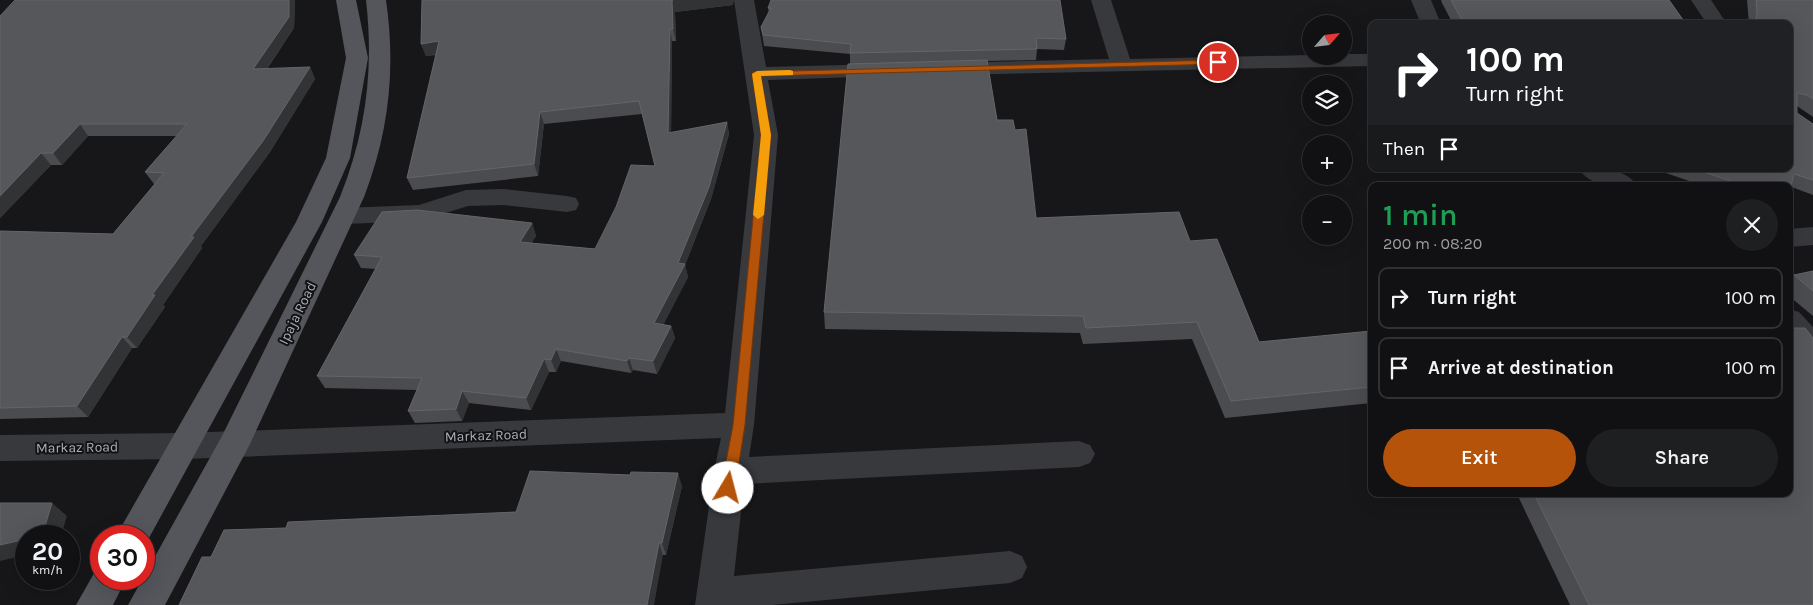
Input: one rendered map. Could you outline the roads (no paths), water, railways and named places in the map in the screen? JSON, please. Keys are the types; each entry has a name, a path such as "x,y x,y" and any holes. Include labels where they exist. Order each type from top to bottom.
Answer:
{"main road":[{"name":"Ipaja Road","path":"146,605 234,444 344,216 367,157 376,104 369,56 346,0"},
{"name":"Ipaja Road","path":"139,525 308,222 338,158 369,56 376,0"},
{"path":"94,605 103,590"}],"street":[{"path":"744,0 766,135 739,425 730,471 714,599 817,595 1010,567"},
{"path":"1101,0 1121,64"},
{"path":"1421,0 1429,20"},
{"path":"1701,0 1714,20"},
{"path":"934,69 1368,60"},
{"path":"757,74 904,70"},
{"path":"1597,172 1617,182"},
{"path":"344,216 420,213 466,198 504,197 567,204"},
{"path":"1793,238 1813,236"},
{"path":"1793,324 1813,346"},
{"name":"Markaz Road","path":"0,448 184,446 739,425"},
{"path":"730,471 1079,454"}]}
